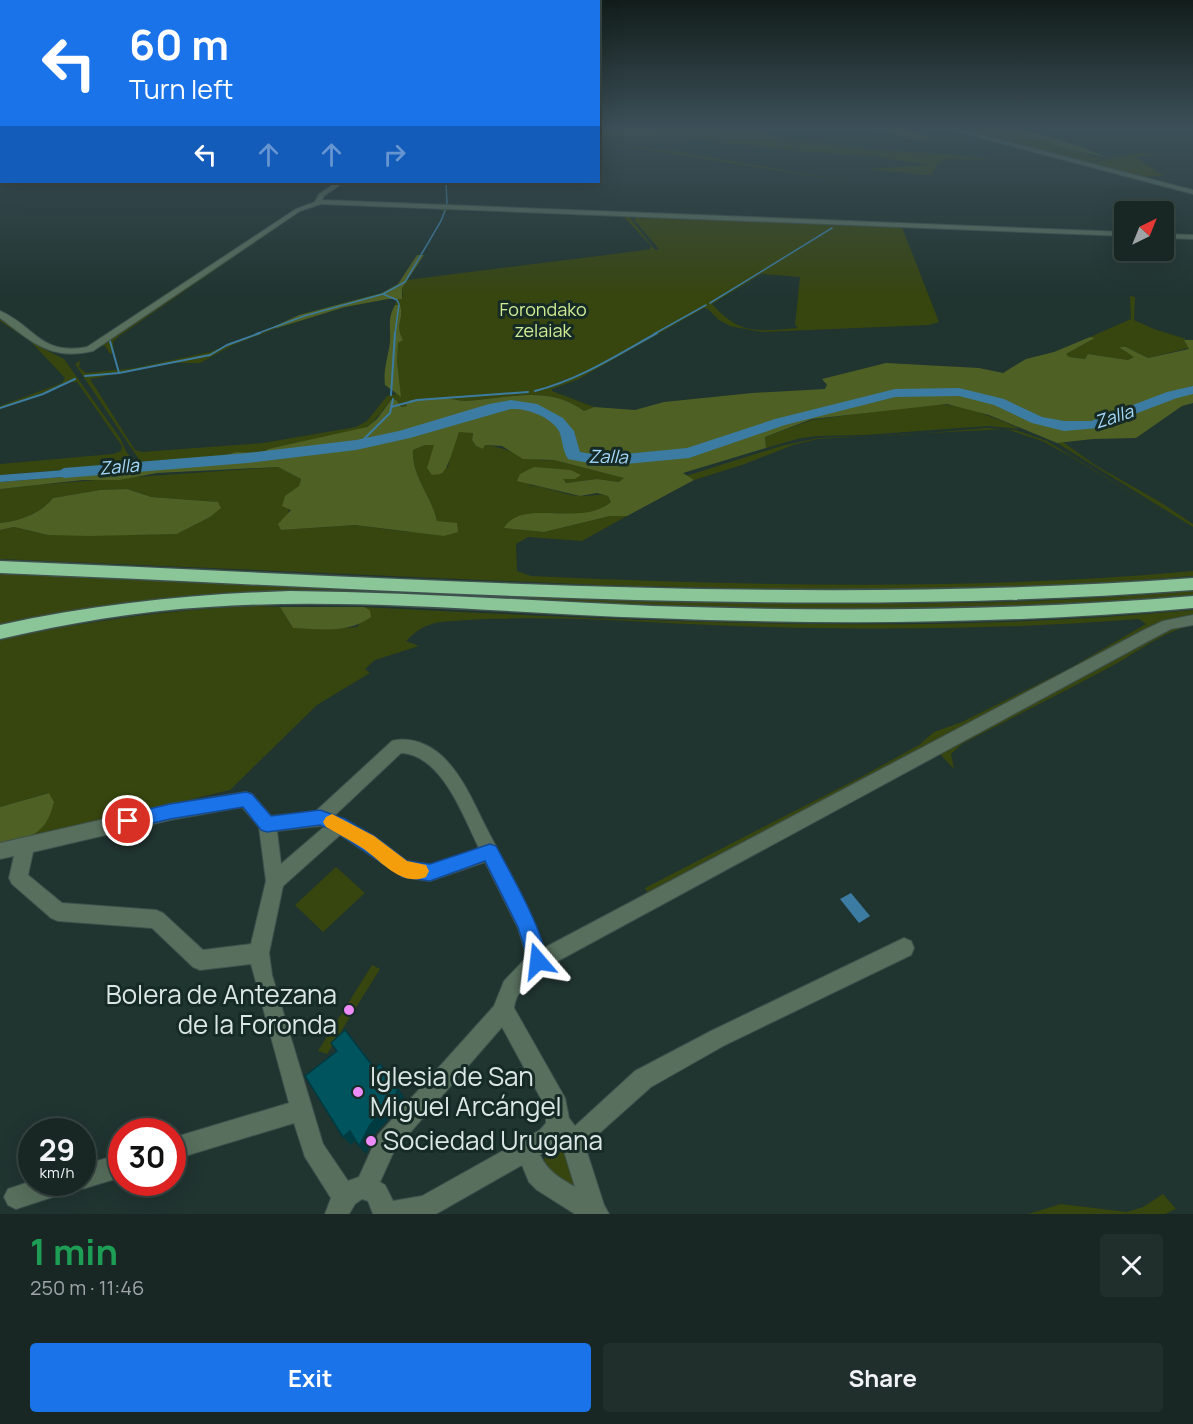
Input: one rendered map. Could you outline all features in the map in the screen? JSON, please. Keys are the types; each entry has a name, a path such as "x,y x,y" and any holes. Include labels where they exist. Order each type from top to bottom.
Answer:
{"highway":[{"path":"0,567 808,598 1053,594 1193,584"},
{"path":"0,632 130,608 249,599 357,599 803,616 1063,612 1193,602"}],"street":[{"path":"318,202 321,195 338,184"},
{"path":"1160,184 1193,192"},
{"path":"0,314 51,350 64,354 90,349 298,210 318,202 1114,234"},
{"path":"1174,236 1193,237"},
{"path":"596,1212 573,1142 558,1122 557,1106 504,1010 504,1002 522,973 538,961 1149,634 1168,625 1193,620"},
{"path":"320,818 398,746 415,747 436,760 454,782 490,852 527,925 538,961"},
{"path":"0,851 170,812 246,799 267,824 274,881 259,953 262,975 313,1149 341,1206 355,1189 366,1187 377,1191 387,1214 425,1207 548,1137 558,1122"},
{"path":"267,824 320,818 339,825 368,842 403,869 430,873 490,852"},
{"path":"274,881 339,825"},
{"path":"25,846 18,878 58,912 156,919 200,960 259,953"},
{"path":"573,1142 643,1079 718,1038 904,948"},
{"path":"366,1187 386,1143 504,1010"},
{"path":"186,1145 302,1110"},
{"path":"526,1149 537,1174 545,1182 596,1212"}],"green space":[{"path":"321,203 416,206 318,204 305,208 118,337 113,342 114,352 110,354 105,346 101,346 299,211 310,205"},
{"name":"Forondako zelaiak","path":"438,207 624,214 629,216 655,250 659,249 634,220 637,216 1114,236 902,227 939,322 929,325 761,332 730,326 704,308 577,380 552,389 552,391 594,407 584,411 570,403 542,395 466,401 446,398 410,400 407,406 400,407 396,400 391,400 369,425 349,434 268,449 262,453 236,452 219,457 142,464 75,364 93,352 80,361 79,367 86,373 135,368 210,352 273,327 277,328 233,345 200,363 169,363 90,379 135,450 142,452 263,443 356,427 367,421 387,396 400,393 398,343 403,340 399,330 400,305 395,305 397,299 403,297 402,288 407,280 638,251 650,249 651,246 624,217 619,215 456,208 444,212","holes":["761,274 800,277 795,325 798,328 751,329 732,322 712,304"]},
{"path":"417,255 424,255 402,288 402,299 388,299 345,307 277,328 273,327 299,315 382,293 398,284"},
{"path":"1130,296 1135,297 1134,320 1186,339 1184,340 1189,348 1148,358 1126,347 1135,357 1128,360 1088,354 1085,359 1069,357 1065,354 1094,338 1090,337 1131,319"},
{"path":"395,305 400,305 399,330 403,340 398,343 397,362 401,397 385,385 390,319"},
{"path":"0,317 42,348 64,359 120,438 127,453 138,464 0,475 0,464 113,454 121,451 122,446 77,382 71,382 0,409 0,406 62,383 65,378 31,342 0,321"},
{"path":"1090,337 1095,338 1066,354 1069,357 1085,359 1088,354 1128,360 1134,357 1119,347 1126,347 1148,358 1189,349 1184,340 1193,340 1193,403 1182,406 1136,438 1057,443 989,415 947,404 812,419 765,437 766,448 683,473 694,480 627,516 610,516 544,532 504,528 512,519 524,515 584,513 611,502 608,496 597,493 580,496 517,481 520,474 534,467 571,470 581,475 575,479 563,479 566,483 597,479 619,482 624,478 554,460 523,459 502,446 485,445 483,449 476,446 472,440 473,433 459,432 447,466 441,474 432,475 427,468 434,445 425,445 413,450 418,477 437,521 457,523 458,532 444,536 355,525 281,530 278,524 291,510 282,506 285,496 299,486 301,479 278,467 157,473 119,480 83,480 0,489 0,482 88,475 91,468 219,457 236,452 262,453 268,449 367,427 377,419 391,400 396,400 401,407 407,406 410,400 418,399 443,398 466,401 542,395 570,403 584,411 594,407 635,410 664,402 752,393 825,389 827,385 822,379 886,363 979,368 1003,373 1026,359 1054,352"},
{"path":"930,404 965,408 1020,429 988,426 818,436 801,438 766,448 765,437 812,420"},
{"path":"987,428 1003,429 922,433"},
{"path":"1007,429 1047,441 1193,531 1070,456 1042,441"},
{"path":"459,432 473,433 472,440 476,446 483,449 485,445 494,446 536,459 554,460 625,478 619,482 597,479 566,483 562,479 581,475 528,485 573,495 604,495 608,496 611,502 601,509 576,515 553,513 504,528 544,532 610,516 627,516 582,541 528,537 516,544 517,571 531,576 862,585 1028,582 1193,571 1193,576 1078,585 883,592 599,585 0,559 0,530 14,527 48,535 177,534 210,517 217,502 151,497 127,489 100,490 53,498 29,516 0,523 0,489 104,479 278,467 301,479 281,530 355,525 409,532 442,523 437,521 418,477 413,450 425,445 435,445 448,468 450,454"},
{"path":"873,436 818,439 793,445 742,465 694,480 686,476 781,446 818,438"},
{"path":"1063,442 1095,465 1160,502 1193,524 1193,527 1057,443"},
{"path":"127,489 151,497 218,502 221,508 210,517 177,534 90,536 48,535 14,527 0,530 0,523 29,516 53,498 100,490"},
{"path":"0,571 522,594 774,602 1025,601 1193,591 1193,598 1073,606 795,610 308,592 229,593 115,606 0,628"},
{"path":"257,606 280,607 293,628 336,629 357,627 370,610 364,607 779,624 986,622 1090,618 1193,610 1193,615 1161,623 648,893 645,888 859,778 919,745 934,732 962,722 1070,668 1146,624 1139,619 953,628 728,626 532,618 439,622 422,628 406,641 419,646 375,660 365,669 370,673 317,705 230,790 32,837 48,793 0,807 0,639 128,617"},
{"path":"280,607 364,607 370,610 371,617 343,628 293,628"},
{"path":"1193,623 1193,625 1160,637 1110,667 962,744 951,754 954,769 939,753 1173,628"},
{"path":"49,793 54,802 51,813 41,828 28,837 0,845 0,807"},
{"path":"336,867 365,893 323,932 295,905"},
{"name":"Bolera de Antezana de la Foronda","path":"372,965 380,969 327,1054 318,1051"},
{"path":"558,1145 564,1150 577,1191 553,1178 546,1168 545,1154"},
{"path":"1163,1194 1176,1209 1165,1214 1028,1214 1061,1204 1127,1212 1143,1207"}],"water":[{"path":"91,468 88,475 0,482 0,475"},
{"path":"851,893 870,916 859,923 840,899"}],"building":[{"name":"Iglesia de San Miguel Arcángel","path":"345,1030 375,1069 380,1064 398,1088 395,1096 370,1125 359,1146 350,1131 343,1137 305,1076 337,1051 331,1043"}],"waterway":[{"path":"446,184 447,205"},
{"path":"383,294 405,282 441,221 446,208"},
{"path":"710,303 832,228"},
{"path":"256,334 304,316 383,294"},
{"path":"383,294 397,300 399,304 395,334"},
{"path":"654,334 706,305"},
{"path":"119,373 210,355 227,345 260,333"},
{"path":"391,395 395,333"},
{"path":"535,391 582,374 657,333"},
{"path":"110,341 119,373"},
{"path":"85,376 119,373"},
{"path":"0,408 43,394 75,379"},
{"name":"Zalla","path":"64,473 247,458 356,445 511,404 532,407 558,421 566,431 574,456 605,461 689,453 780,422 895,393 959,392 999,402 1037,420 1064,426 1093,425 1172,395 1193,390"},
{"path":"391,407 417,400 528,392"},
{"path":"391,407 393,399"},
{"path":"358,445 390,413 391,407"}],"slow traffic":[{"path":"332,822 368,842 403,869 420,871"}],"place":[{"name":"Bolera de Antezana de la Foronda","path":"349,1010"},
{"name":"Iglesia de San Miguel Arcángel","path":"358,1092"},
{"name":"Sociedad Urugana","path":"371,1141"}],"route":[{"path":"128,821 246,799 267,824 320,818 339,825 368,842 403,869 430,873 490,852 527,925 538,961"}]}
